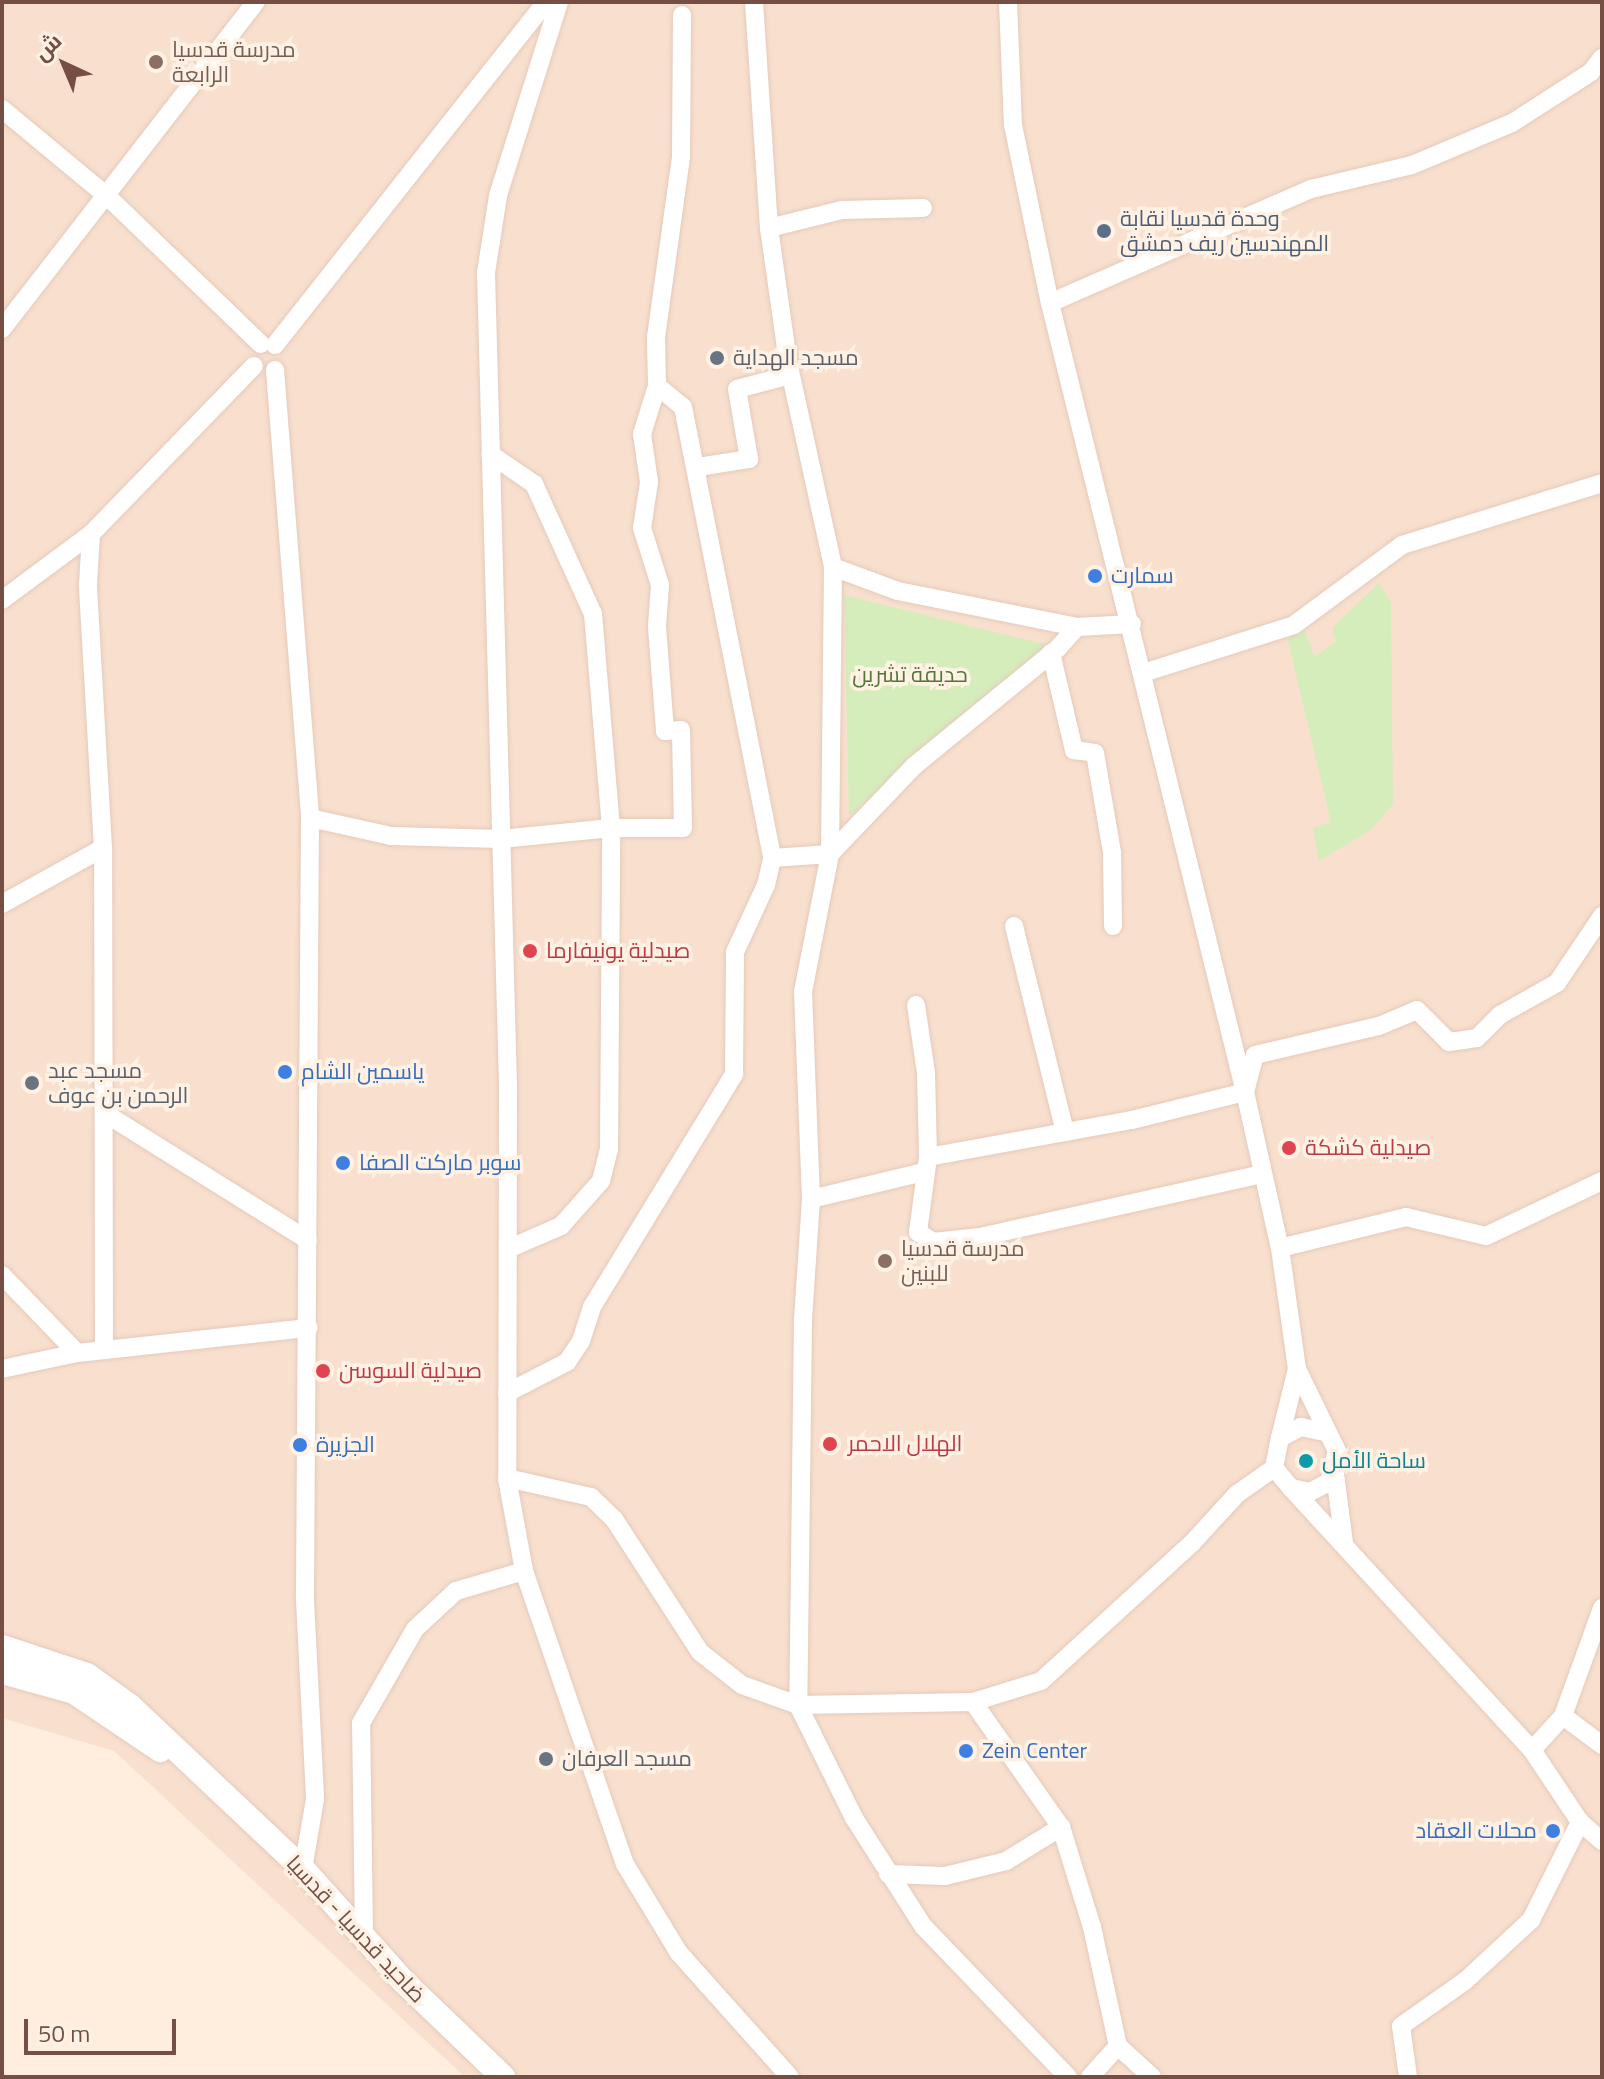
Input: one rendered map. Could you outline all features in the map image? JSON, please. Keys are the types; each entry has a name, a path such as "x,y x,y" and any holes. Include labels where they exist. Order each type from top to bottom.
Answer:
{"main road":[{"path":"2,1647 87,1675 130,1706 209,1782"},
{"path":"2,1672 74,1692 209,1782"},
{"name":"ضاحيد قدسيا - قدسيا","path":"209,1782 303,1869 364,1933 403,1981 503,2077"}],"street":[{"path":"2,329 108,197 256,2"},
{"path":"2,600 91,534 254,366 254,350 268,345 546,2"},
{"path":"559,2 498,196 486,273 501,839 508,1249 507,1478 524,1571 625,1864 679,1953 790,2077"},
{"path":"754,2 769,228 790,375 833,567 830,854 803,991 811,1199 803,1319 798,1705 888,1874 932,1936 1068,2077"},
{"path":"1008,2 1013,125 1050,303 1132,624 1245,1092 1280,1248 1297,1369 1324,1432 1337,1451 1335,1474 1344,1543"},
{"path":"310,818 391,836 501,839 611,828 683,828 681,730 665,731 657,626 660,585 642,528 649,482 642,434 657,386 656,338 681,157 682,15"},
{"path":"1050,303 1311,189 1412,165 1512,123 1591,72 1602,58"},
{"path":"2,109 108,197 268,345 281,353 275,370 310,818 305,1600 315,1799 303,1869"},
{"path":"769,228 842,210 923,208"},
{"path":"254,366 264,372 275,370"},
{"path":"698,467 749,459 737,389 790,375"},
{"path":"507,1393 567,1362 592,1307 734,1074 735,952 766,885 772,858 708,551 698,467 683,407 657,386"},
{"path":"490,454 534,484 593,614 611,828 609,1150 601,1181 561,1226 508,1249"},
{"path":"1143,673 1294,625 1402,545 1602,483"},
{"path":"91,534 88,584 103,848 106,1114 104,1347"},
{"path":"833,567 898,591 1077,627 1132,624"},
{"path":"772,858 830,854 914,766 1051,653 1077,627"},
{"path":"1051,653 1074,750 1095,753 1112,852 1113,926"},
{"path":"2,904 103,848"},
{"path":"1245,1092 1255,1055 1379,1026 1417,1010 1449,1042 1477,1038 1500,1015 1557,983 1602,916"},
{"path":"1014,926 1065,1132"},
{"path":"916,1005 926,1073 926,1164 918,1232 933,1242 980,1237 1261,1174"},
{"path":"811,1199 926,1164 1245,1092"},
{"path":"106,1114 308,1240"},
{"path":"1280,1248 1406,1217 1486,1236 1602,1181"},
{"path":"2,1275 77,1353"},
{"path":"2,1369 104,1347 309,1328"},
{"path":"507,1478 591,1497 614,1519 700,1652 742,1685 798,1705 973,1702 1041,1681 1192,1543 1237,1494 1274,1468 1297,1369"},
{"path":"1280,1438 1301,1427 1324,1432"},
{"path":"1274,1468 1532,1750 1580,1822 1602,1841"},
{"path":"1291,1488 1320,1488 1335,1474"},
{"path":"364,1933 361,1723 415,1629 456,1591 524,1571"},
{"path":"1532,1750 1563,1716 1602,1608"},
{"path":"973,1702 1061,1827 1092,1927 1118,2046 1152,2077"},
{"path":"1563,1716 1602,1745"},
{"path":"1408,2077 1401,2026 1465,1981 1531,1920 1580,1822"},
{"path":"888,1874 945,1876 1006,1861 1061,1827"},
{"path":"1090,2077 1118,2046"}],"shaded area":[{"path":"2,2 1602,2 1602,2077 465,2077 114,1751 2,1718"}],"green space":[{"path":"1379,583 1391,602 1393,804 1372,829 1319,861 1313,828 1331,822 1287,637 1304,630 1315,657 1336,641 1332,628"},
{"name":"حديقة تشرين","path":"844,595 1048,645 849,816"}],"place":[{"name":"مدرسة قدسيا الرابعة","path":"156,62"},
{"name":"وحدة قدسيا نقابة المهندسين ريف دمشق","path":"1104,231"},
{"name":"مسجد الهداية","path":"717,358"},
{"name":"سمارت","path":"1095,576"},
{"name":"صيدلية يونيفارما","path":"530,951"},
{"name":"ياسمين الشام","path":"285,1072"},
{"name":"مسجد عبد الرحمن بن عوف","path":"32,1083"},
{"name":"صيدلية كشكة","path":"1289,1148"},
{"name":"سوبر ماركت الصفا","path":"343,1163"},
{"name":"مدرسة قدسيا للبنين","path":"885,1261"},
{"name":"صيدلية السوسن","path":"323,1371"},
{"name":"الهلال الاحمر","path":"830,1444"},
{"name":"الجزيرة","path":"300,1445"},
{"name":"ساحة الأمل","path":"1306,1461"},
{"name":"Zein Center","path":"966,1751"},
{"name":"مسجد العرفان","path":"546,1759"},
{"name":"محلات العقاد","path":"1553,1831"}]}
